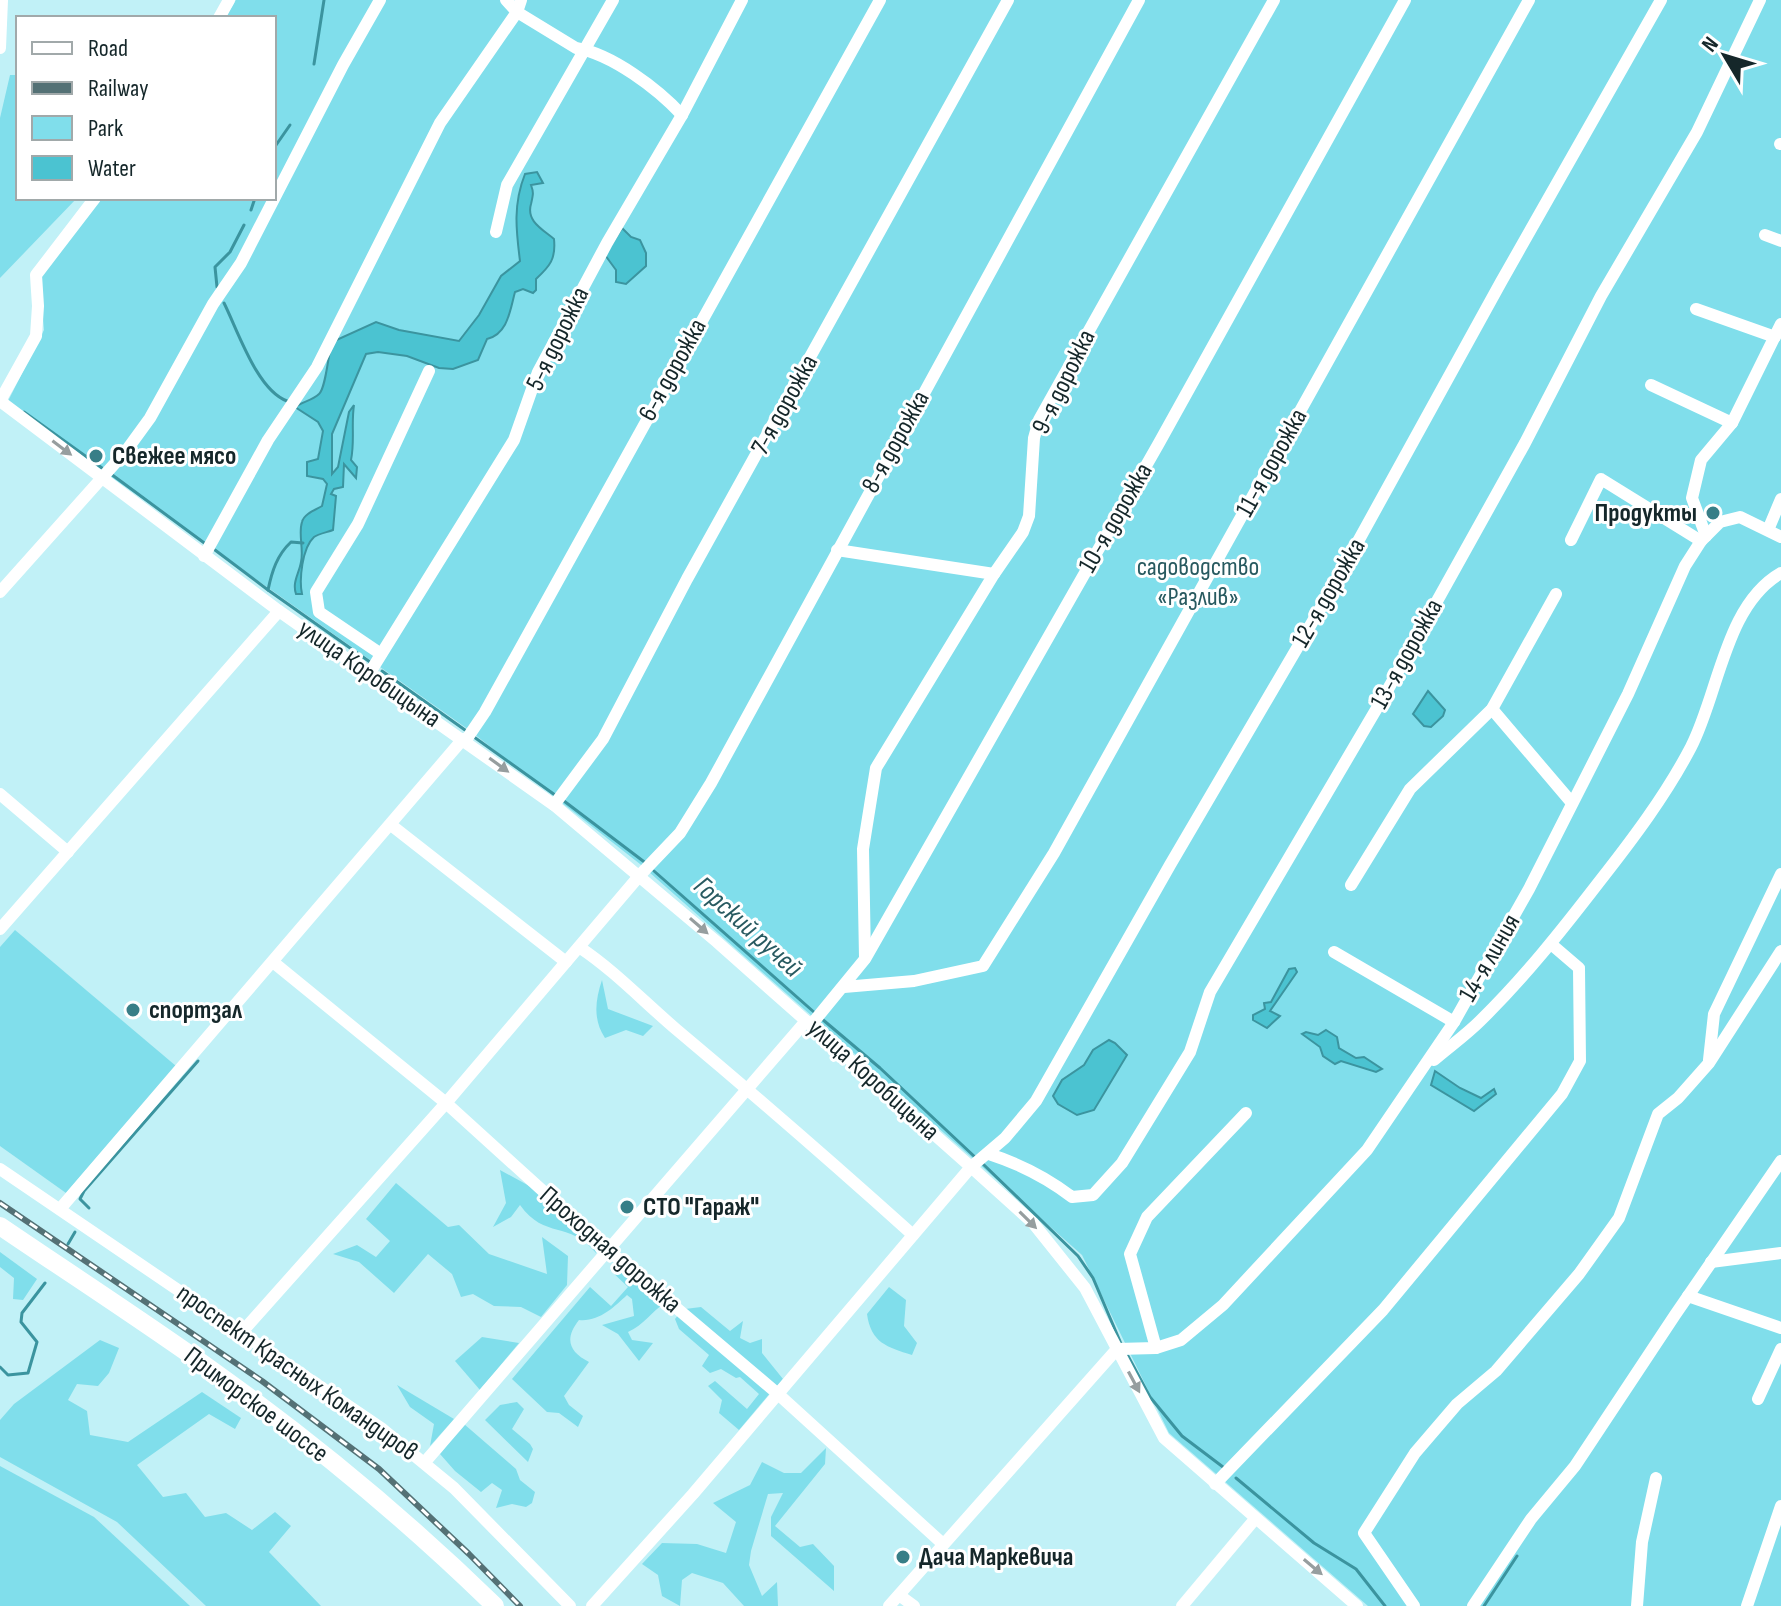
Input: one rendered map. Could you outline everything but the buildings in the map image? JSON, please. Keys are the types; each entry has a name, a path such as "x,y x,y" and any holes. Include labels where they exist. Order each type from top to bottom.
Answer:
{"highway":[{"name":"Приморское шоссе","path":"0,1226 203,1364 292,1429 404,1522 495,1606"},
{"name":"Приморское шоссе","path":"0,1240 211,1382 286,1438 410,1540 480,1606"}],"street":[{"path":"0,48 2,0"},
{"path":"276,195 380,0"},
{"path":"506,0 519,6 576,48 629,71 669,100 682,115"},
{"path":"496,232 507,185 613,0"},
{"name":"5-я дорожка","path":"369,674 514,440 538,372 607,243 682,115 742,0"},
{"name":"6-я дорожка","path":"60,1209 485,712 880,0"},
{"name":"7-я дорожка","path":"554,805 603,739 687,579 1008,0"},
{"name":"8-я дорожка","path":"242,1332 680,833 711,783 1139,0"},
{"name":"9-я дорожка","path":"865,959 863,849 876,768 994,574 1023,532 1029,516 1034,438 1039,420 1274,0"},
{"name":"10-я дорожка","path":"425,1462 747,1089 844,987 865,959 1167,429 1405,0"},
{"name":"11-я дорожка","path":"844,987 914,981 983,966 1062,839 1529,0"},
{"name":"12-я дорожка","path":"592,1606 971,1167 1005,1138 1036,1101 1334,585 1661,0"},
{"name":"13-я дорожка","path":"989,1154 1018,1163 1048,1179 1072,1197 1093,1195 1122,1163 1190,1052 1210,992 1387,691 1525,443 1601,296 1697,132 1760,0"},
{"path":"204,556 268,440 317,367 440,123 519,6"},
{"path":"0,401 36,336 36,275 93,200"},
{"path":"0,592 126,451 150,418 213,304 241,263 273,200"},
{"path":"1765,235 1781,241"},
{"path":"1696,309 1775,337"},
{"path":"1704,538 1692,498 1701,460 1732,423 1781,324"},
{"path":"381,654 319,612 316,592 358,524 429,371"},
{"path":"1651,385 1732,423"},
{"name":"улица Коробицына","path":"0,401 279,611 554,805 640,875 809,1023 1033,1223 1085,1288 1164,1438 1357,1606"},
{"path":"1571,540 1601,479 1704,538"},
{"path":"1768,530 1781,499"},
{"path":"1704,538 1720,522 1740,517 1781,537"},
{"name":"14-я линия","path":"1117,1349 1156,1348 1181,1340 1223,1305 1367,1150 1454,1022 1529,889 1628,694 1685,566 1704,538"},
{"path":"837,550 994,574"},
{"path":"1422,1069 1479,1022 1551,944 1634,838 1692,746 1743,613 1764,583 1781,573"},
{"path":"1351,885 1410,789 1492,709 1556,594"},
{"path":"0,929 279,611"},
{"path":"1492,709 1572,803"},
{"path":"0,794 68,852"},
{"path":"391,825 566,962"},
{"path":"1709,1063 1714,1014 1781,874"},
{"path":"1215,1484 1383,1310 1562,1094 1580,1061 1579,968 1551,944"},
{"path":"579,947 609,967 671,1025 913,1235"},
{"path":"1414,1606 1364,1533 1415,1453 1457,1404 1496,1371 1579,1274 1619,1218 1658,1114 1678,1098 1709,1063 1781,951"},
{"path":"1334,952 1454,1022"},
{"name":"Проходная дорожка","path":"273,962 446,1103 608,1250 778,1394 943,1544"},
{"path":"1156,1348 1130,1254 1147,1217 1246,1113"},
{"path":"1473,1606 1531,1519 1575,1466 1781,1161"},
{"name":"проспект Красных Командиров","path":"0,1169 381,1428 454,1488 570,1606"},
{"path":"1711,1262 1781,1253"},
{"path":"1688,1296 1781,1328"},
{"path":"889,1606 1117,1349"},
{"path":"1758,1399 1781,1349"},
{"path":"1637,1606 1642,1542 1656,1478"},
{"path":"1747,1606 1781,1506"},
{"path":"1182,1606 1255,1519"},
{"path":"899,1595 914,1606"}],"green space":[{"name":"садоводство «Разлив»","path":"236,0 1781,0 1781,1606 1368,1606 1169,1433 1082,1255 640,864 469,730 7,403 44,330 39,274 100,200 276,200 276,16 226,16"},
{"path":"10,75 16,75 16,200 75,200 0,278 0,118"},
{"path":"15,930 176,1066 66,1193 0,1146 0,947"},
{"path":"602,980 608,1009 653,1026 643,1036 626,1030 605,1038 596,1010"},
{"path":"500,1170 533,1188 600,1248 596,1253 576,1236 539,1223 520,1205 511,1217 493,1227 506,1203"},
{"path":"396,1183 448,1227 459,1225 489,1254 547,1274 542,1237 568,1256 567,1285 541,1317 521,1307 494,1306 473,1294 461,1297 452,1274 428,1254 394,1293 359,1262 333,1254 357,1245 376,1257 390,1241 366,1219"},
{"path":"0,1252 37,1279 23,1300 13,1299 14,1278 0,1267"},
{"path":"619,1262 665,1303 628,1332 632,1340 653,1343 639,1361 618,1334 602,1325 634,1316 632,1299 627,1295 600,1316 579,1320 574,1327 570,1339 573,1349 589,1362 564,1396 569,1405 583,1416 578,1427 559,1413 547,1412 512,1379 590,1287 611,1306 628,1287 610,1270"},
{"path":"889,1287 906,1300 904,1326 917,1343 912,1355 876,1338 869,1324 867,1314"},
{"path":"701,1307 730,1331 743,1321 740,1338 750,1343 762,1339 762,1353 783,1379 776,1387 685,1309"},
{"path":"679,1314 771,1392 739,1430 719,1413 722,1400 708,1386 715,1381 747,1409 759,1394 740,1377 736,1378 721,1369 710,1373 702,1366 709,1355 679,1329 675,1319"},
{"path":"482,1337 519,1343 480,1390 455,1361"},
{"path":"100,1340 119,1348 109,1373 98,1386 77,1384 68,1400 87,1411 90,1435 128,1442 202,1392 241,1418 235,1429 209,1414 137,1465 163,1497 186,1493 205,1517 226,1513 252,1530 275,1512 291,1526 269,1552 321,1606 206,1606 117,1522 0,1457 0,1420 14,1404"},
{"path":"397,1385 454,1419 430,1446 434,1424 410,1407"},
{"path":"517,1402 524,1409 512,1429 533,1449 528,1462 485,1420 500,1405"},
{"path":"464,1424 516,1469 520,1480 535,1492 532,1503 526,1507 512,1504 496,1508 502,1490 492,1483 481,1492 440,1454"},
{"path":"826,1448 825,1464 775,1526 800,1547 813,1544 834,1566 834,1591 771,1536 771,1517 783,1493 768,1494 749,1565 762,1596 777,1582 778,1606 744,1606 723,1583 692,1573 682,1580 680,1606 662,1596 658,1575 642,1564 662,1543 697,1544 726,1553 736,1522 713,1503 750,1485 762,1462 784,1473 801,1473"},
{"path":"0,1466 94,1517 190,1606 0,1606"}],"water":[{"path":"537,172 543,183 531,185 530,210 536,224 554,239 553,257 536,279 533,293 523,289 515,292 504,327 487,339 478,360 453,369 439,368 407,356 378,352 366,354 332,434 332,474 338,467 349,412 354,405 351,460 357,467 356,478 344,464 343,487 334,489 331,494 336,496 333,530 316,536 310,542 302,564 302,594 296,594 295,582 302,557 302,522 307,514 322,506 327,484 323,479 307,476 307,462 318,459 323,431 318,422 295,407 321,391 332,342 376,322 399,330 459,341 479,315 501,276 520,261 517,228 519,196 525,174"},
{"path":"622,228 631,237 640,240 646,253 646,266 626,284 616,282 616,270 605,255"},
{"path":"1428,691 1445,710 1431,727 1424,726 1413,714"},
{"path":"1295,968 1297,972 1270,1011 1280,1016 1267,1028 1253,1020 1253,1015 1265,1009 1264,1003 1271,1002 1289,969"},
{"path":"1326,1030 1337,1037 1339,1048 1356,1058 1364,1057 1382,1069 1376,1072 1341,1061 1335,1064 1323,1056 1320,1047 1302,1034 1318,1035"},
{"path":"1109,1040 1127,1055 1094,1110 1077,1115 1058,1104 1053,1096 1062,1080 1084,1065 1093,1050"},
{"path":"1435,1071 1481,1098 1494,1089 1496,1094 1474,1111 1431,1085"}],"waterway":[{"name":"Горский ручей","path":"314,64 324,0"},
{"name":"Горский ручей","path":"276,145 290,125"},
{"name":"Горский ручей","path":"251,210 254,200"},
{"name":"Горский ручей","path":"217,287 215,267 230,252 244,225"},
{"name":"Горский ручей","path":"224,303 258,373 276,395 287,401"},
{"path":"24,412 102,468"},
{"path":"111,474 207,545"},
{"name":"Горский ручей","path":"303,543 291,542 282,552 268,590 370,662"},
{"path":"215,550 268,590"},
{"name":"Горский ручей","path":"382,671 465,730"},
{"name":"Горский ручей","path":"474,737 555,795"},
{"name":"Горский ручей","path":"564,801 647,864"},
{"name":"Горский ручей","path":"654,871 815,1013"},
{"name":"Горский ручей","path":"822,1019 880,1068 976,1158"},
{"path":"89,1208 80,1199 84,1191 198,1061"},
{"name":"Горский ручей","path":"983,1164 1078,1256 1093,1278 1122,1346"},
{"path":"68,1244 75,1232"},
{"path":"0,1367 8,1375 28,1373 37,1342 21,1322 22,1313 45,1283"},
{"name":"Горский ручей","path":"1128,1356 1150,1397 1182,1436 1223,1467"},
{"name":"Горский ручей","path":"1236,1478 1314,1543 1356,1569 1385,1606"},
{"path":"1484,1606 1517,1556"}],"railway":[{"path":"0,1203 262,1381 379,1469 520,1606"}],"place":[{"name":"Свежее мясо","path":"96,456"},
{"name":"Продукты","path":"1713,513"},
{"name":"спортзал","path":"133,1010"},
{"name":"СТО \"Гараж\"","path":"627,1207"},
{"name":"Дача Маркевича","path":"903,1557"}]}
